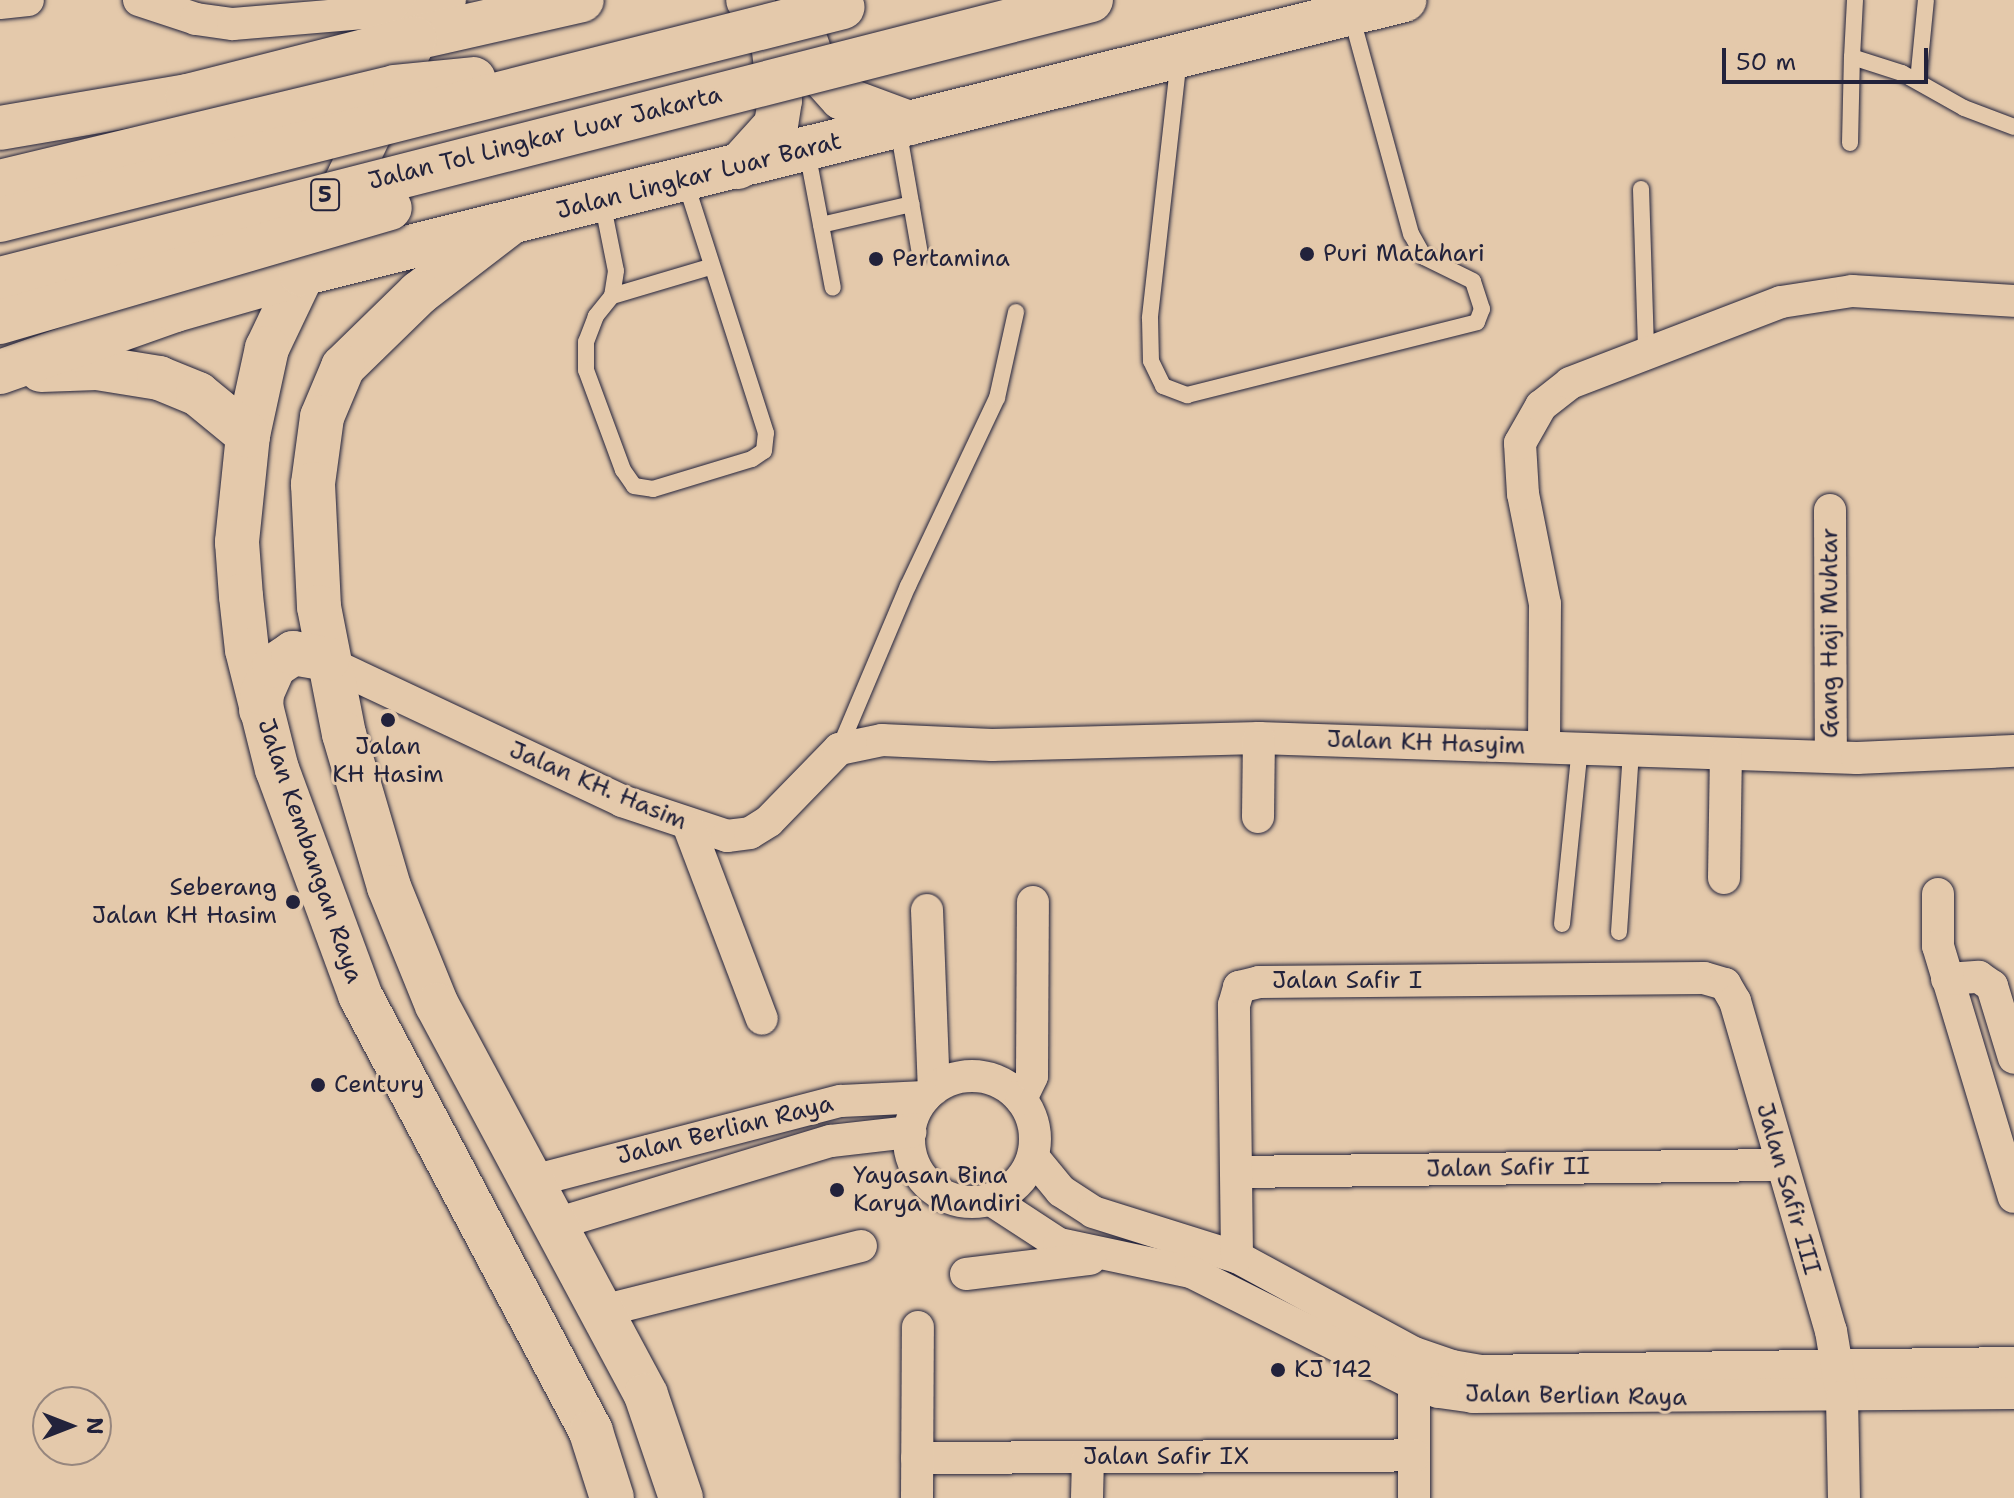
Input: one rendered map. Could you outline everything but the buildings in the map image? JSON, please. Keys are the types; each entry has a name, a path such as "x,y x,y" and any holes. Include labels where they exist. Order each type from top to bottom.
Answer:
{"main road":[{"path":"748,0 772,35 780,100 776,125 751,164"},
{"path":"751,164 792,121 802,75 795,32 776,0"},
{"path":"804,0 807,49 827,84 859,108 903,125"},
{"name":"5","path":"0,220 641,61 870,0"},
{"name":"Jalan Tol Lingkar Luar Jakarta","path":"0,279 650,110 1091,0"},
{"name":"Jalan Lingkar Luar Barat","path":"0,372 175,310 301,274 1404,0"},
{"path":"0,128 188,96 432,15 560,2"},
{"name":"Jalan Kembangan Raya","path":"432,15 332,209 267,348 248,435 237,542 247,650 277,769 360,995 591,1432 612,1498"},
{"path":"0,182 395,87 641,61"},
{"path":"0,322 430,196 650,110"},
{"path":"332,209 345,235 379,255"},
{"path":"510,223 368,338 343,367 332,392 322,417 313,484 314,545 327,660 389,887 437,1005 552,1225 646,1395 681,1498"},
{"path":"0,372 97,368 159,378 198,394 248,435"},
{"path":"261,710 262,693 274,666 293,653 327,660"}],"street":[{"path":"0,3 28,0"},
{"path":"139,0 196,19 233,24 432,15"},
{"path":"1544,746 1545,604 1523,494 1520,443 1541,406 1570,383 1781,302 1852,291 2014,301"},
{"name":"Gang Haji Muhtar","path":"1830,510 1831,757"},
{"name":"Jalan KH. Hasim","path":"327,660 382,690 689,827 727,836 750,833 769,821 839,749"},
{"path":"1258,817 1259,738"},
{"name":"Jalan KH Hasyim","path":"839,749 882,740 992,745 1259,738 1831,757 2014,751"},
{"path":"1724,878 1726,754"},
{"path":"689,827 762,1019"},
{"path":"1938,894 1938,946 2014,1197"},
{"path":"1021,1099 1032,1076 1033,902"},
{"path":"927,910 930,1093"},
{"path":"1947,979 1979,977 1992,986 2014,1058"},
{"name":"Jalan Safir I","path":"1237,1257 1234,1005 1239,987 1259,982 1704,978 1725,984"},
{"name":"Jalan Safir III","path":"1725,984 1735,1001 1840,1382 1844,1498"},
{"path":"980,1076 995,1080 1021,1099 1035,1136 1033,1157 1009,1190 990,1199 966,1202 942,1195 923,1179 912,1157 910,1132 930,1093 948,1080 980,1076"},
{"name":"Jalan Berlian Raya","path":"529,1182 828,1104 930,1093"},
{"name":"Jalan Berlian Raya","path":"552,1225 831,1141 910,1132"},
{"name":"Jalan Berlian Raya","path":"1033,1157 1061,1191 1093,1212 1237,1257 1414,1369"},
{"name":"Jalan Safir II","path":"1236,1172 1780,1165"},
{"name":"Jalan Berlian Raya","path":"990,1199 1059,1244 1191,1272 1414,1369 1840,1382 2014,1393"},
{"path":"602,1311 861,1246"},
{"path":"966,1274 1116,1256"},
{"path":"917,1498 918,1327"},
{"name":"Jalan Berlian Raya","path":"1840,1382 2014,1363"},
{"path":"1414,1369 1414,1498"},
{"name":"Jalan Safir IX","path":"917,1458 1414,1455"},
{"path":"1087,1498 1088,1457"}],"lane":[{"path":"1850,143 1855,0"},
{"path":"1918,81 1926,0"},
{"path":"1179,56 1150,318 1151,361 1163,386 1187,395 1477,322 1482,309 1473,281 1424,257 1411,234 1350,13"},
{"path":"1852,57 1918,81 1964,108 2014,127"},
{"path":"903,125 920,254"},
{"path":"807,149 833,288"},
{"path":"602,200 616,271 612,296 596,316 586,342 586,370 623,470 634,486 653,489 752,459 764,451 766,433 684,180"},
{"path":"1641,189 1646,352"},
{"path":"821,225 912,204"},
{"path":"612,296 710,267"},
{"path":"839,749 908,586 997,398 1016,312"},
{"path":"1562,924 1580,748"},
{"path":"1619,932 1631,750"}],"place":[{"name":"Puri Matahari","path":"1307,254"},
{"name":"Pertamina","path":"876,259"},
{"name":"Jalan KH Hasim","path":"388,720"},
{"name":"Seberang Jalan KH Hasim","path":"293,902"},
{"name":"Century","path":"318,1085"},
{"name":"Yayasan Bina Karya Mandiri","path":"837,1190"},
{"name":"KJ 142","path":"1278,1370"}]}
